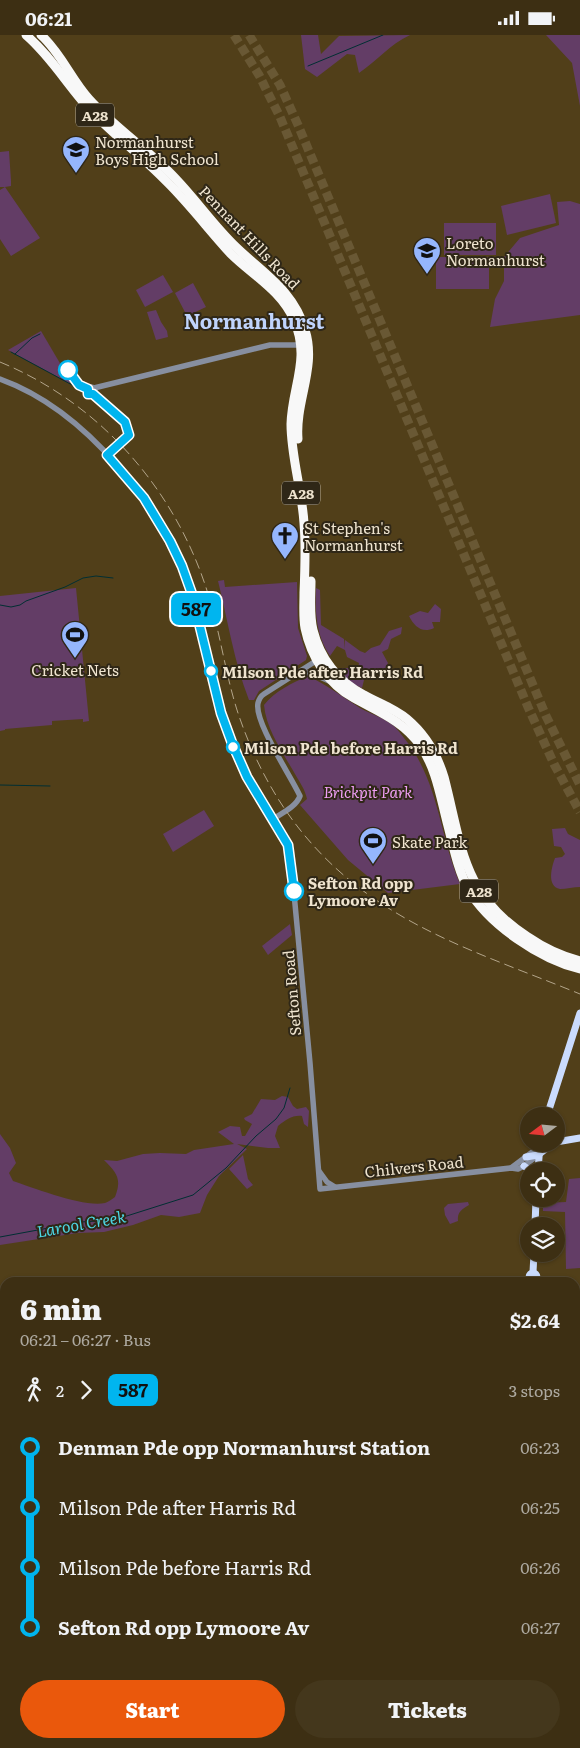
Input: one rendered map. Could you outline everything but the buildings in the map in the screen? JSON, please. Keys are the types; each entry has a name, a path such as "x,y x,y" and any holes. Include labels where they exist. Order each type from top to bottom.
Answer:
{"highway":[{"name":"Pennant Hills Road","path":"26,35 46,53 95,115 168,183 235,258 277,294 293,318 305,345"},
{"name":"Pennant Hills Road","path":"41,35 53,48 87,98 175,178 236,247 288,294 297,308 303,321 305,345 291,426 304,521 305,623 308,640 334,683 352,697 393,719 411,734 425,752 437,781 461,873 469,889 484,910 507,931 543,954 556,961 580,969"},
{"name":"Pennant Hills Road","path":"320,659 346,684 362,695 396,711 424,736 439,762 468,868 476,886 490,907 509,925 541,946 580,961"}],"main road":[{"path":"550,1107 580,1013"},
{"path":"565,1137 580,1136"},
{"path":"565,1140 580,1136"},
{"path":"526,1157 538,1155 538,1162"},
{"path":"534,1262 533,1273 537,1277"}],"street":[{"path":"107,455 127,436 125,422 94,391 270,345 305,345"},
{"name":"Sefton Road","path":"0,379 13,383 58,410 107,455 144,498 170,541 182,566 192,594 221,713 229,736 247,777 283,835 290,851 320,1189"},
{"path":"273,819 298,802 300,796 278,758 258,709 260,698 264,693 320,659"},
{"path":"296,673 310,673 334,683"},
{"path":"511,1168 532,1153"},
{"name":"Chilvers Road","path":"529,1162 538,1155"},
{"path":"318,1168 323,1178 335,1187"},
{"name":"Chilvers Road","path":"320,1189 520,1168"}],"green space":[{"path":"301,35 318,35 321,54 339,36 410,35 396,43 359,73 355,55 347,54 317,77 305,69"},
{"path":"546,35 580,35 580,106 572,63"},
{"path":"9,151 11,186 0,187 0,152"},
{"path":"5,187 40,238 11,256 0,239 0,190"},
{"path":"550,194 556,223 507,235 501,206"},
{"path":"570,201 580,204 580,315 490,327 495,299 504,281 504,257 520,238 559,225 557,202"},
{"path":"444,223 496,223 496,255 444,255"},
{"path":"436,257 489,257 489,289 436,289"},
{"path":"163,275 173,292 145,307 136,290"},
{"path":"193,283 206,307 187,316 175,293"},
{"path":"156,310 167,331 168,337 156,340 147,312"},
{"path":"41,331 71,382 69,383 8,350"},
{"path":"224,580 225,587 297,582 298,628 307,656 306,660 259,691 254,700 249,700 235,656 218,581"},
{"path":"76,588 89,721 83,722 83,719 52,721 52,725 0,731 0,596"},
{"path":"316,588 320,590 321,625 344,639 345,649 345,640 365,653 371,648 380,645 389,631 402,627 401,634 391,639 388,649 382,652 388,663 385,669 364,680 362,688 344,680 338,672 339,668 358,668 359,663 347,657 345,650 337,646 330,656 325,648 317,623"},
{"path":"435,604 441,609 440,622 432,622 434,628 426,630 419,628 413,623 409,616 420,611 428,613"},
{"name":"Brickpit Park","path":"308,676 360,708 390,723 404,738 416,755 432,790 447,846 460,884 388,893 348,860 300,805 307,799 305,792 280,749 268,723 264,705 279,692"},
{"path":"204,810 214,826 173,852 163,834"},
{"path":"565,828 568,834 580,840 580,887 560,889 553,884 551,875 555,858 562,857 565,854 561,847 554,846 552,829"},
{"path":"290,924 292,935 268,955 262,946"},
{"path":"282,1096 288,1097 297,1109 306,1107 309,1111 308,1127 304,1124 302,1116 292,1117 278,1126 275,1136 280,1148 237,1144 247,1149 219,1176 207,1195 200,1213 179,1217 161,1215 133,1225 104,1232 78,1233 0,1245 0,1134 10,1148 16,1163 9,1173 13,1181 85,1203 105,1203 115,1197 118,1181 115,1173 104,1160 117,1161 143,1154 186,1154 194,1150 234,1144 218,1132 230,1126 240,1127 242,1136 245,1136 252,1124 244,1118 252,1114 261,1099 275,1100"},
{"path":"243,1155 248,1179 253,1185 247,1189 229,1169"},
{"path":"580,1178 580,1268 566,1269 565,1212 543,1211 543,1207 565,1207 569,1179"},
{"path":"468,1202 469,1205 459,1213 458,1221 450,1224 445,1215 444,1208 448,1204"}],"waterway":[{"path":"308,66 383,35"},
{"path":"15,354 32,338 40,334"},
{"path":"11,352 74,386"},
{"path":"0,605 11,607 20,605 83,578 96,576 113,578"},
{"path":"0,785 50,786"},
{"name":"Larool Creek","path":"0,1237 81,1222 114,1220 193,1195 226,1168 256,1136 276,1119 284,1108 290,1088"}],"tunnel":[{"path":"234,35 259,75 280,117 528,707 554,764 580,812"},
{"path":"249,35 280,85 298,125 546,716 580,785"}],"railway":[{"path":"0,362 38,380 73,403 105,429 133,459 158,491 180,527 198,564 218,630 237,710 256,758 290,817 330,863 361,889 394,912 429,931 465,948 580,994"}],"bus line":[{"name":"587","path":"68,370 82,388 88,389 88,394 96,396 127,426 129,435 107,455 144,498 158,519 182,566 192,594 221,713 247,777 288,845 294,891"}],"place":[{"name":"Normanhurst Boys High School","path":"76,174"},
{"name":"Loreto Normanhurst","path":"427,275"},
{"name":"St Stephen's Normanhurst","path":"285,560"},
{"name":"Cricket Nets","path":"75,659"},
{"name":"Milson Pde after Harris Rd","path":"211,671"},
{"name":"Milson Pde before Harris Rd","path":"233,747"},
{"name":"Skate Park","path":"373,865"},
{"name":"Sefton Rd opp Lymoore Av","path":"294,891"}],"district":[{"name":"Normanhurst","path":"254,320"}]}
